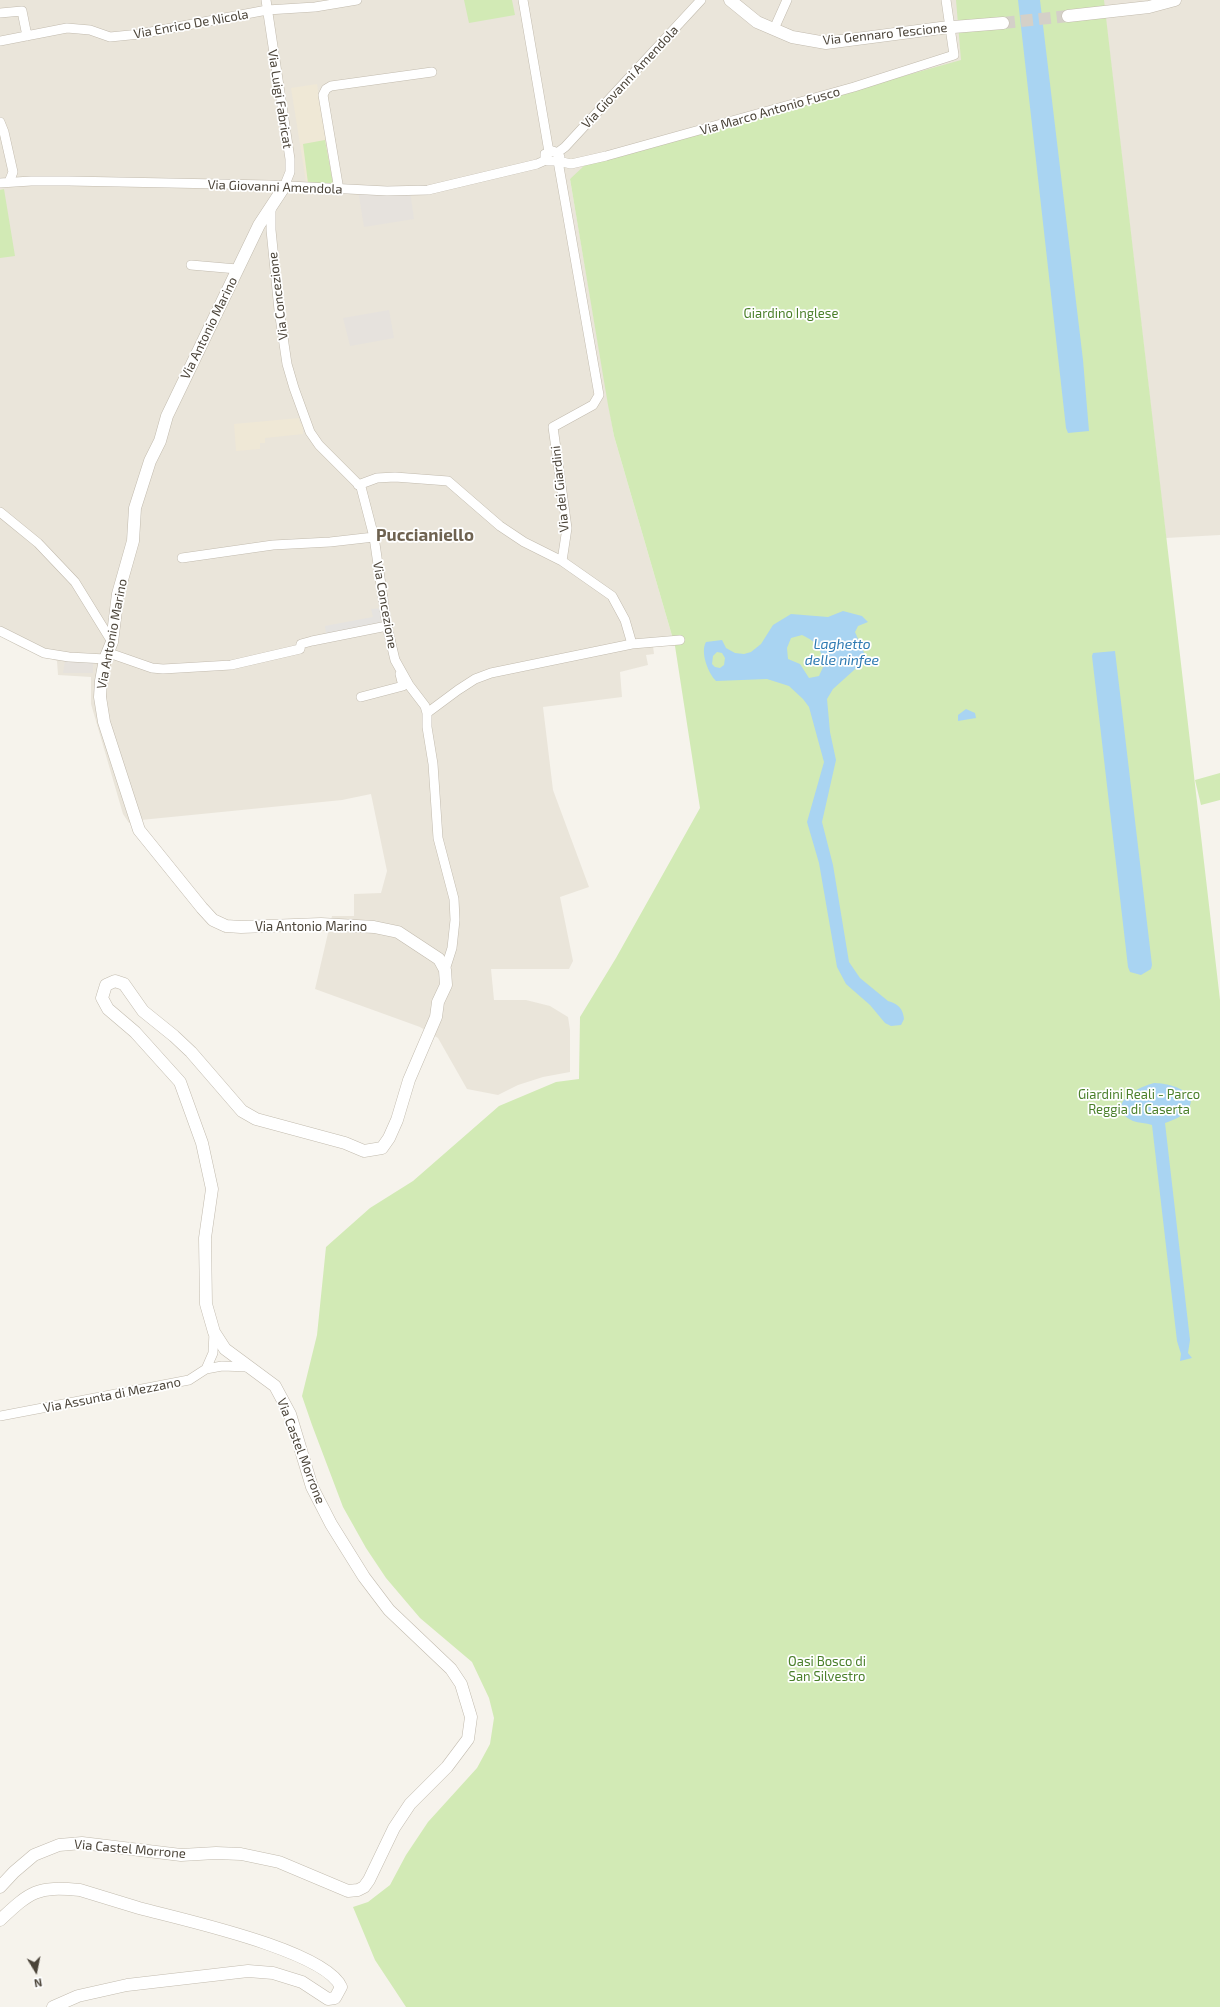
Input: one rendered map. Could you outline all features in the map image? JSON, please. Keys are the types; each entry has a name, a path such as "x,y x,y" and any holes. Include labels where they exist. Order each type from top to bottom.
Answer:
{"street":[{"name":"Via Luigi Fabricat","path":"266,0 290,159 290,172 284,187"},
{"name":"Via Enrico De Nicola","path":"0,41 67,28 90,30 110,37 140,34 267,10 315,7 357,0"},
{"path":"523,0 552,156"},
{"name":"Via Giovanni Amendola","path":"4,183 69,181 269,185 339,190 428,190 522,168 552,156 565,147 701,0"},
{"name":"Via Gennaro Tescione","path":"730,0 757,22 792,37 826,42 1003,23"},
{"path":"774,29 787,0"},
{"name":"Via Marco Antonio Fusco","path":"552,156 571,164 651,144 854,87 954,54 946,0"},
{"path":"1068,16 1149,7 1175,0"},
{"path":"0,13 22,11 27,36"},
{"path":"339,190 323,95 326,89 331,86 432,72"},
{"path":"0,122 4,132 13,172 4,183"},
{"name":"Via dei Giardini","path":"552,156 599,395 593,405 553,427 567,528 562,562"},
{"name":"Via Antonio Marino","path":"284,187 271,204 237,270 228,292 167,416 160,441 150,461 136,508 133,541 118,594 100,697 104,722 135,822 139,830 213,920 226,926 241,927 320,924 374,927 398,932 439,959 445,970"},
{"name":"Via Concezione","path":"271,204 271,230 280,315 287,364 294,388 310,432 319,445 358,485 364,500 374,537 387,626 395,660 399,669 418,696 427,713 427,727 433,764 438,838 454,899 455,920 452,948 445,970"},
{"path":"191,265 237,270"},
{"path":"358,485 377,478 395,477 448,480 500,526 524,542 562,562 612,596 625,620 632,644"},
{"path":"0,512 38,543 75,582 109,651"},
{"path":"182,558 273,544 330,542 374,537"},
{"path":"0,631 44,653 109,651 152,668 163,669 231,665 300,649 301,644 312,641 387,626"},
{"path":"427,713 475,679 491,673 632,644 680,640"},
{"path":"361,697 403,686 399,669"},
{"path":"251,1367 225,1349 214,1332 206,1304 205,1238 212,1189 202,1143 180,1082 135,1032 108,1009 102,998 106,985 115,981 124,984 143,1011 191,1052 242,1111 256,1119 345,1143 364,1151 382,1148 389,1138 397,1120 409,1080 436,1017 438,1002 446,984 445,970"},
{"path":"206,1369 213,1353 214,1332"},
{"path":"206,1369 240,1365 251,1367"},
{"name":"Via Castel Morrone","path":"0,1887 14,1872 34,1855 58,1845 82,1843 181,1855 216,1853 241,1854 278,1862 348,1891 358,1890 364,1887 374,1874 394,1828 410,1804 448,1767 468,1739 471,1717 461,1684 450,1669 389,1610 346,1549 312,1487 290,1414 275,1386 251,1367"},
{"name":"Via Assunta di Mezzano","path":"0,1416 190,1380 206,1369"},
{"path":"0,1920 27,1895 44,1889 56,1888 80,1890 267,1942 320,1968 338,1980 341,1987 335,1998 328,1999 302,1982 273,1973 248,1971 127,1985 78,1996 54,2007"}],"shaded area":[{"path":"0,0 1220,0 1220,535 1166,538 1106,22 570,179 614,436 675,646 653,646 654,654 646,655 648,665 620,672 622,697 543,707 553,790 589,887 560,897 573,961 569,969 491,969 494,1000 526,1000 550,1006 568,1017 570,1030 570,1072 543,1077 518,1085 498,1095 467,1089 438,1038 420,1027 315,989 332,916 354,916 354,894 381,893 387,871 371,794 342,800 141,820 129,823 123,814 91,704 91,677 58,675 57,661 22,648 0,636"},
{"path":"317,84 333,183 306,182 291,88"},
{"path":"358,190 410,191 414,219 364,227"},
{"path":"389,310 394,338 350,346 343,318"},
{"path":"299,418 300,423 303,423 303,434 265,438 265,443 260,443 260,449 236,451 234,424"},
{"path":"384,608 380,625 326,634 325,626 373,617 371,609"},
{"path":"65,661 85,661 93,663 93,673 63,673"}],"green space":[{"path":"464,0 512,0 515,15 469,23"},
{"path":"956,0 1104,0 1220,1000 1220,2007 406,2007 375,1960 353,1907 368,1902 390,1885 406,1855 428,1822 477,1768 490,1744 494,1718 489,1698 472,1662 420,1618 386,1578 366,1548 343,1507 312,1425 302,1396 317,1335 326,1247 370,1208 413,1181 499,1106 556,1082 579,1079 580,1017 616,958 700,808 675,646 614,436 570,179 585,165 961,60"},
{"path":"325,140 333,183 308,183 303,144"},
{"path":"4,189 15,256 0,258 0,190"},
{"path":"1220,773 1220,800 1201,805 1195,780"}],"water":[{"path":"1018,0 1040,0 1083,360 1089,431 1068,433 1066,428"},
{"name":"Laghetto delle ninfee","path":"843,611 862,616 868,622 858,626 855,632 865,655 863,662 833,689 827,699 830,732 836,760 822,822 833,865 849,962 860,978 888,1001 900,1007 903,1012 904,1019 901,1025 891,1026 885,1023 870,1005 846,984 837,967 819,863 807,822 824,762 809,707 789,686 767,679 716,681 710,673 704,657 704,646 706,642 722,640 726,648 735,653 744,654 751,652 761,644 773,625 791,614 828,617","holes":["802,635 812,641 820,650 824,665 819,676 809,678 800,664 788,659 787,648 791,638","717,652 722,653 725,658 724,665 720,668 715,667 712,664 713,656"]},
{"path":"1115,651 1152,965 1151,969 1141,975 1130,972 1128,967 1092,656 1093,653"},
{"path":"966,709 975,713 976,718 958,721 958,715"},
{"path":"1154,1083 1169,1085 1184,1091 1189,1096 1191,1101 1189,1108 1182,1115 1165,1123 1190,1340 1188,1353 1192,1358 1180,1361 1181,1354 1177,1341 1152,1125 1133,1121 1125,1115 1121,1109 1122,1103 1132,1093"}],"tunnel":[{"path":"1003,23 1068,16"}],"district":[{"name":"Puccianiello","path":"425,535"}],"park label":[{"name":"Giardino Inglese","path":"791,314"},
{"name":"Giardini Reali - Parco Reggia di Caserta","path":"1139,1102"},
{"name":"Oasi Bosco di San Silvestro","path":"827,1670"}]}
